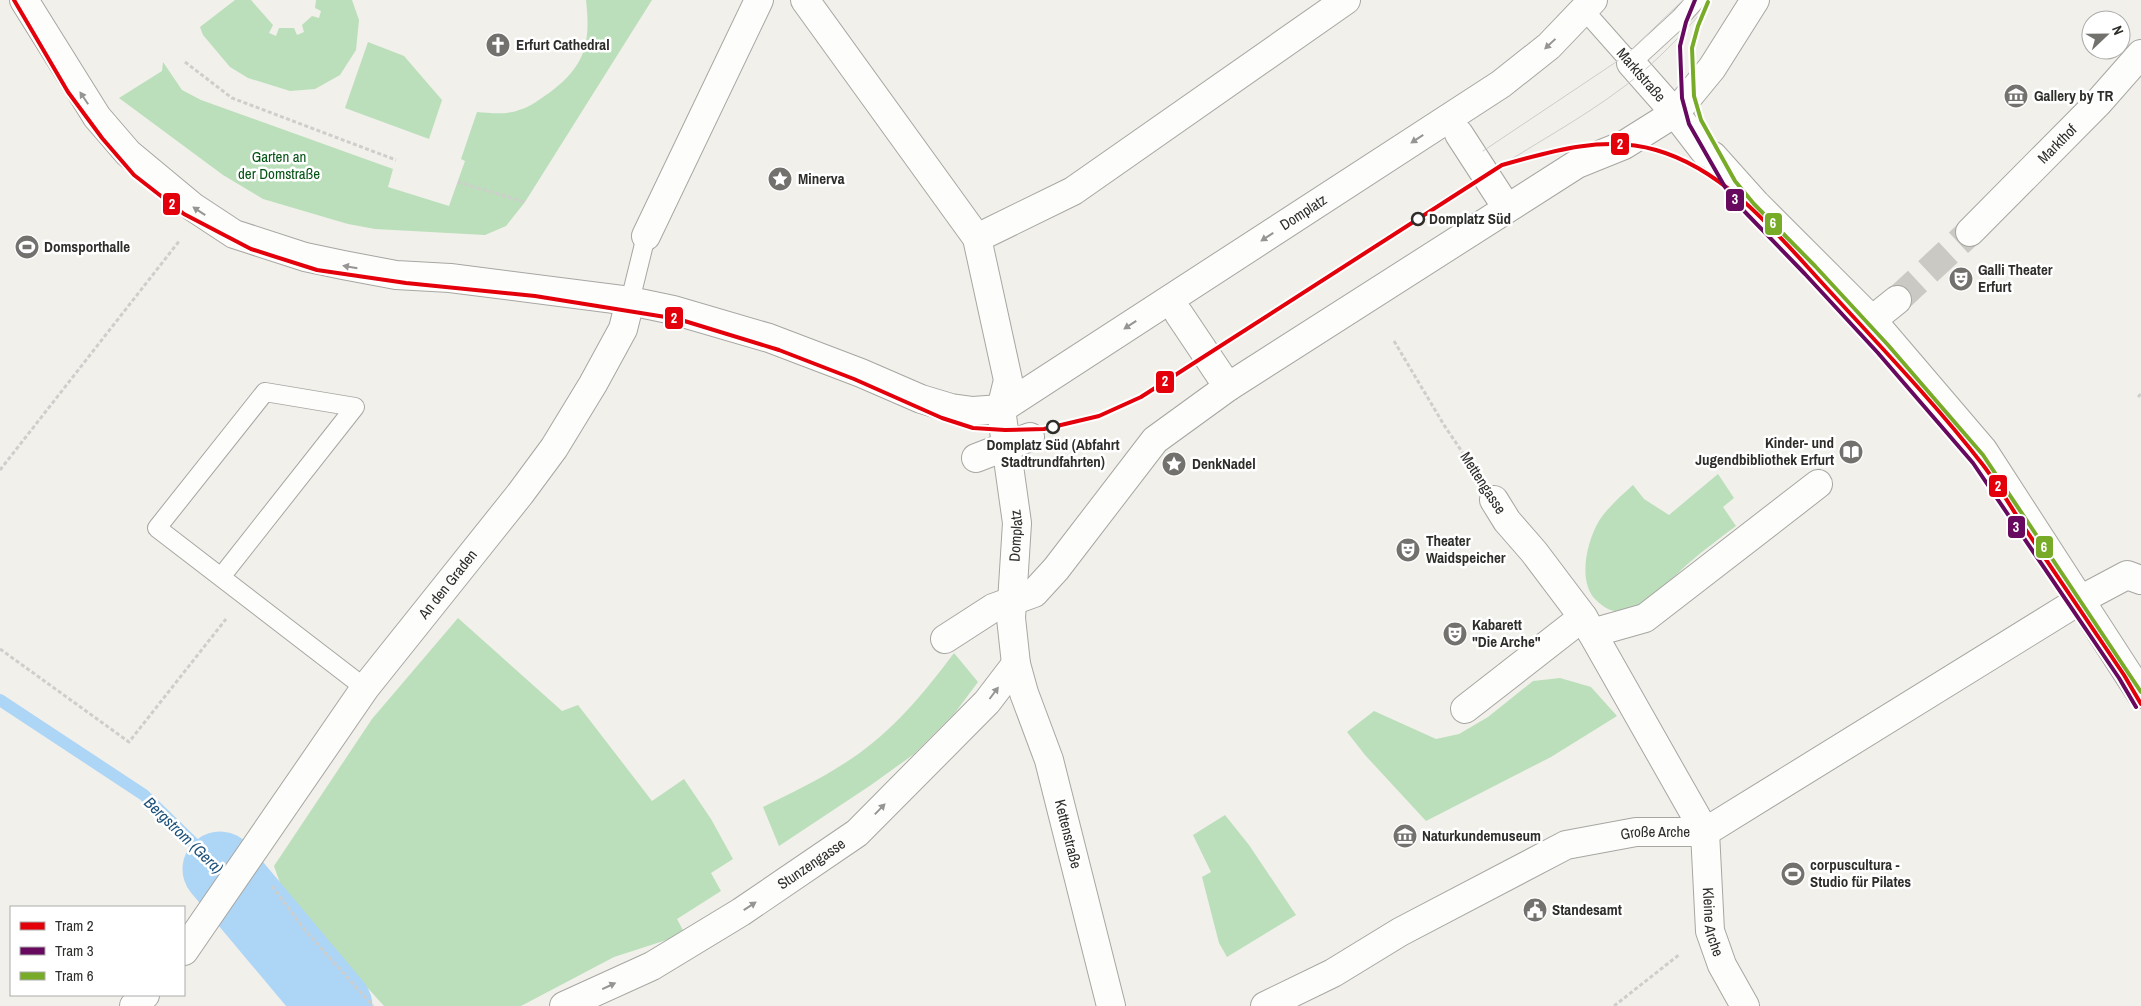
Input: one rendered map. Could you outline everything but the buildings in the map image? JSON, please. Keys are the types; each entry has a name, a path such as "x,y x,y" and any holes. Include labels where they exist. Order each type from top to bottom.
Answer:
{"street":[{"path":"24,0 97,117 128,153 202,212 234,234 306,258 396,275 450,278 628,311 653,323"},
{"path":"646,236 759,0"},
{"path":"805,0 977,238 1008,380 1001,409"},
{"path":"977,238 1072,191 1346,0"},
{"path":"945,639 997,603 1034,593 1056,569 1154,440 1228,387 1577,164 1624,145 1675,113 1712,68 1755,0"},
{"name":"Domplatz","path":"628,311 673,310 769,338 861,373 921,399 951,408 973,411 1001,409 1501,84 1549,46 1584,3"},
{"name":"Markthof","path":"1970,232 2097,104 2141,54"},
{"name":"Marktstraße","path":"1631,63 1706,152 1713,156 1756,204 1872,320 1982,450 2141,694"},
{"path":"1459,134 1507,208"},
{"path":"1872,320 1897,300"},
{"name":"An den Graden","path":"185,950 365,688 508,509 554,448 593,384 623,329 628,311"},
{"path":"1179,314 1228,387"},
{"name":"Domplatz","path":"1001,409 1019,442 1016,523 997,603 1011,618 1016,664"},
{"path":"976,458 1019,442"},
{"path":"1465,709 1588,625 1645,618 1818,484"},
{"name":"Mettengasse","path":"1494,500 1507,521 1534,552 1588,625 1705,832"},
{"path":"2080,600 2127,575 2141,580"},
{"name":"Große Arche","path":"1265,1006 1333,973 1397,928 1566,844 1636,832 1705,832 2080,600"},
{"name":"Stunzengasse","path":"564,1006 652,966 741,912 857,833 987,702 1016,664"},
{"name":"Kettenstraße","path":"1016,664 1024,693 1049,760 1111,1006"},
{"name":"Kleine Arche","path":"1705,832 1710,931 1722,965 1745,1006"},
{"path":"134,1006 143,996"}],"lane":[{"path":"1631,63 1680,18 1696,0"},
{"name":"Marktstraße","path":"1584,3 1631,63"},
{"path":"628,311 646,236"},
{"path":"221,577 355,407 264,392 157,528 365,688"}],"path":[{"path":"185,62 232,98 396,160"},
{"path":"458,182 525,202"},
{"path":"0,470 202,212"},
{"name":"Mettengasse","path":"1394,341 1444,425 1494,500"},
{"path":"0,649 129,742 245,595"},
{"path":"249,857 304,929 373,1006"},
{"path":"1614,1006 1710,931"}],"green space":[{"path":"235,0 251,0 273,25 269,33 276,36 279,28 294,28 297,35 304,32 302,25 312,16 319,18 321,11 315,8 316,0 352,0 359,20 356,50 340,75 315,89 290,91 248,78 230,67 203,35 200,27"},
{"name":"Garten an der Domstraße","path":"586,0 652,0 525,202 506,226 485,235 375,229 348,224 263,199 223,175 119,98 162,71 163,62 182,90 201,100 393,169 388,187 449,206 465,161 461,159 477,112 504,113 523,109 549,93 571,73 583,53 586,42"},
{"path":"368,42 404,56 442,100 429,139 345,108"},
{"path":"1718,474 1734,498 1723,507 1736,526 1696,557 1642,604 1623,611 1615,611 1605,607 1596,600 1590,592 1587,583 1586,561 1595,529 1606,511 1633,485 1644,499 1669,515"},
{"path":"458,618 562,711 578,705 652,801 684,779 711,819 733,859 711,873 721,891 677,919 685,934 614,957 521,1006 384,1006 321,936 281,886 274,866 372,719"},
{"path":"954,653 978,682 954,714 914,754 779,846 763,807 830,772 881,736 907,710"},
{"path":"1560,678 1591,687 1617,716 1551,757 1426,821 1365,755 1347,732 1374,711 1436,739 1459,734 1488,717 1533,681"},
{"path":"1225,815 1249,845 1296,915 1227,957 1219,943 1202,877 1211,872 1193,835"}],"waterway":[{"name":"Bergstrom (Gera)","path":"0,700 144,795 220,869"},
{"name":"Bergstrom (Gera)","path":"220,869 335,1006"}],"tunnel":[{"path":"1897,300 1970,232"}],"tram line":[{"name":"2","path":"14,0 68,92 102,138 134,175 184,214 251,249 317,270 406,283 535,296 678,319 779,350 854,379 942,418 973,428 1005,430 1044,429 1099,416 1141,397 1502,165 1559,150 1598,144 1637,146 1656,150 1681,159 1705,172 1749,206 1788,245 1925,396 1989,473 2124,675 2141,704"},
{"path":"1483,151 1625,56 1683,0"},
{"name":"3","path":"1695,0 1686,22 1680,46 1682,98 1689,124 1725,187 1745,212 1878,353 1973,463 2119,678 2136,707"},
{"path":"1502,165 1590,111 1624,87 1650,66 1712,0"},
{"name":"6","path":"1708,2 1698,26 1692,48 1694,96 1701,120 1735,181 1754,204 1815,266 1888,345 1983,455 2141,692"}],"place":[{"name":"Erfurt Cathedral","path":"498,45"},
{"name":"Gallery by TR","path":"2016,96"},
{"name":"Minerva","path":"780,179"},
{"name":"Domplatz Süd","path":"1418,219"},
{"name":"Domsporthalle","path":"27,247"},
{"name":"Galli Theater Erfurt","path":"1961,279"},
{"name":"Domplatz Süd (Abfahrt Stadtrundfahrten)","path":"1053,427"},
{"name":"Kinder- und Jugendbibliothek Erfurt","path":"1851,452"},
{"name":"DenkNadel","path":"1174,464"},
{"name":"Theater Waidspeicher","path":"1408,550"},
{"name":"Kabarett \"Die Arche\"","path":"1455,634"},
{"name":"Naturkundemuseum","path":"1405,836"},
{"name":"corpuscultura - Studio für Pilates","path":"1793,874"},
{"name":"Standesamt","path":"1535,910"}]}
